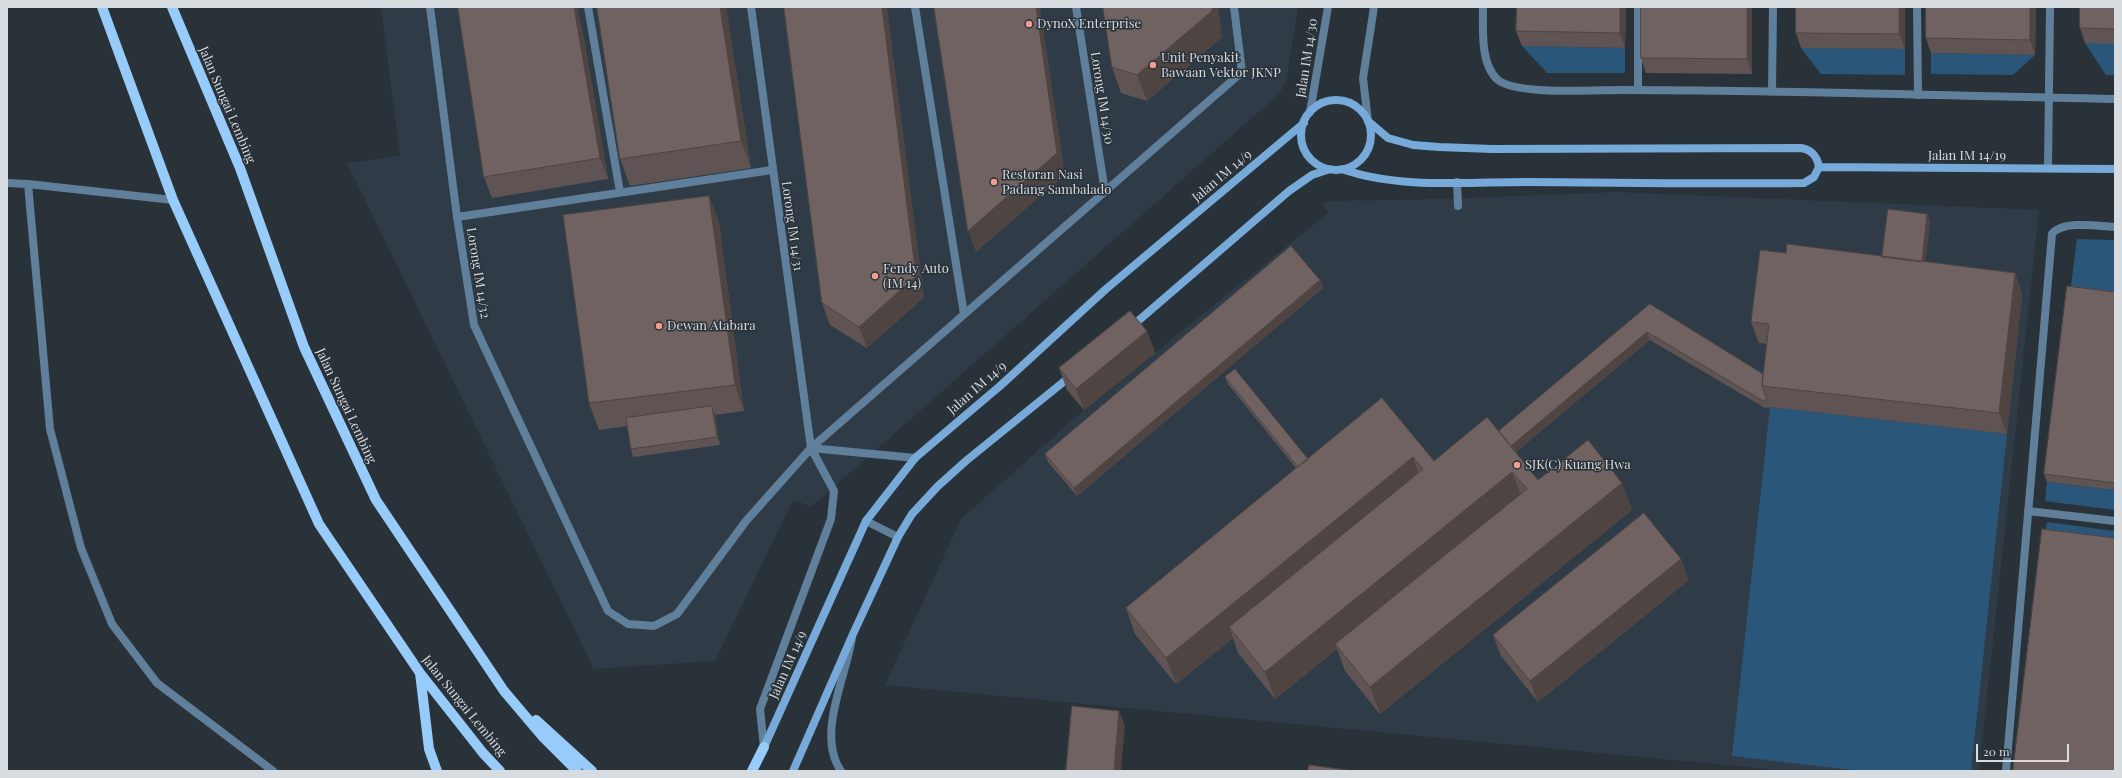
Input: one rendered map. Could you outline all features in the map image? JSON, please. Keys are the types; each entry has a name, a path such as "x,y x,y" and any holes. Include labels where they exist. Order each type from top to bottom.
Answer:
{"main road":[{"name":"Jalan Sungai Lembing","path":"102,7 173,200 319,524 420,673 483,753 500,771"},
{"name":"Jalan Sungai Lembing","path":"172,7 240,168 304,347 376,500 504,690 543,737 577,771"},
{"path":"420,673 429,749 437,771"},
{"path":"504,690 592,771"},
{"path":"752,771 764,747"}],"street":[{"name":"Lorong IM 14/32","path":"430,7 457,217 474,325 608,611 628,624 654,626 677,614 746,521 811,448"},
{"path":"588,7 620,192"},
{"name":"Lorong IM 14/31","path":"751,7 811,448"},
{"path":"915,7 964,314"},
{"name":"Lorong IM 14/30","path":"1076,7 1104,192"},
{"path":"811,448 1242,72 1234,7"},
{"name":"Jalan IM 14/30","path":"1310,112 1328,7"},
{"path":"1123,333 1289,191 1312,175 1330,169 1342,169 1355,165 1364,156 1370,146 1371,134 1363,78 1374,7"},
{"path":"1483,7 1483,47 1489,67 1497,80 1509,86 1534,90 1772,92 2115,99"},
{"path":"1638,7 1638,90"},
{"path":"1772,92 1773,7"},
{"path":"1917,7 1918,95"},
{"path":"2048,168 2050,7"},
{"path":"1330,169 1318,164 1309,156 1303,146 1302,135 1304,123 1310,112 1324,102 1340,100 1350,103 1361,110 1368,121 1388,138 1414,145 1492,149 1800,148 1812,152 1816,156 1819,167 1814,177 1804,183 1412,182 1359,175 1342,169"},
{"name":"Jalan IM 14/9","path":"764,747 866,521 915,458 1000,386 1106,289 1304,123"},
{"name":"Jalan IM 14/19","path":"1819,167 2115,169"},
{"path":"457,217 772,170"},
{"path":"1457,182 1458,206"},
{"path":"7,183 173,200"},
{"path":"28,184 50,429 81,548 112,624 157,683 273,771"},
{"path":"2006,771 2052,234 2056,229 2064,225 2115,227"},
{"path":"793,771 853,634 898,537 912,514 938,486 967,460 1081,368"},
{"path":"811,448 915,458"},
{"path":"764,747 760,709 831,519 834,491 811,448"},
{"path":"2028,511 2115,521"},
{"path":"866,521 898,537"},
{"path":"841,771 834,759 832,729 835,705 850,656 853,634"}],"shaded area":[{"path":"381,7 1298,7 1286,82 1279,94 811,507 798,501 792,502 715,661 594,669 347,163 400,156"},
{"path":"2085,43 2115,43 2115,75 2106,75"},
{"path":"1522,46 1625,48 1625,73 1547,73"},
{"path":"1801,48 1905,49 1905,75 1821,74"},
{"path":"1931,53 2035,55 2013,75 1931,74"},
{"name":"SJK(C) Kuang Hwa","path":"1617,192 2039,210 1979,771 1788,771 885,685 961,519 1084,410 1328,213 1323,205 1327,201 1442,199"},
{"path":"2077,239 2115,240 2115,300 2070,294"},
{"path":"1770,407 2007,434 1971,771 1861,771 1732,756"},
{"path":"2047,482 2115,490 2115,510 2045,501"},
{"path":"2047,522 2115,531 2115,545 2045,536"}],"building":[{"path":"458,7 574,7 600,158 484,177"},
{"path":"597,7 720,7 741,141 620,159"},
{"path":"784,7 882,7 916,276 859,327 822,303"},
{"path":"934,7 1036,7 1057,153 968,231"},
{"path":"1103,7 1212,7 1212,11 1137,75 1112,67"},
{"path":"1517,7 1620,7 1620,33 1516,31"},
{"path":"1641,7 1747,7 1747,59 1641,58"},
{"path":"1796,7 1899,7 1899,34 1796,33"},
{"path":"1926,7 2030,7 2030,40 1926,38"},
{"path":"2080,7 2115,7 2115,29 2080,28"},
{"name":"Dewan Atabara","path":"709,196 735,385 589,403 563,215"},
{"path":"1888,209 1927,214 1922,262 1882,257"},
{"path":"1787,244 2015,273 1999,413 1762,386 1769,324 1751,322 1760,250 1786,253"},
{"path":"1291,246 1320,280 1074,488 1045,454"},
{"path":"2067,286 2115,292 2115,483 2044,474"},
{"path":"1650,304 1763,374 1762,386 1767,399 1763,401 1647,332 1511,446 1499,431"},
{"path":"1130,311 1147,331 1076,389 1059,368"},
{"path":"1235,369 1308,459 1298,467 1225,377"},
{"path":"1382,398 1434,461 1487,417 1538,480 1588,440 1622,483 1370,687 1335,644 1527,489 1512,472 1265,672 1229,627 1423,469 1413,457 1166,658 1126,608"},
{"path":"712,406 717,437 631,449 626,418"},
{"path":"1644,513 1681,559 1530,681 1493,635"},
{"path":"2042,529 2115,538 2115,771 2013,771"},
{"path":"1072,706 1119,711 1114,771 1066,771"},
{"path":"1309,765 1355,771 1308,771"}],"place":[{"name":"DynoX Enterprise","path":"1029,24"},
{"name":"Unit Penyakit Bawaan Vektor JKNP","path":"1153,65"},
{"name":"Restoran Nasi Padang Sambalado","path":"994,182"},
{"name":"Fendy Auto (IM 14)","path":"875,276"},
{"name":"Dewan Atabara","path":"659,326"},
{"name":"SJK(C) Kuang Hwa","path":"1517,465"}]}
